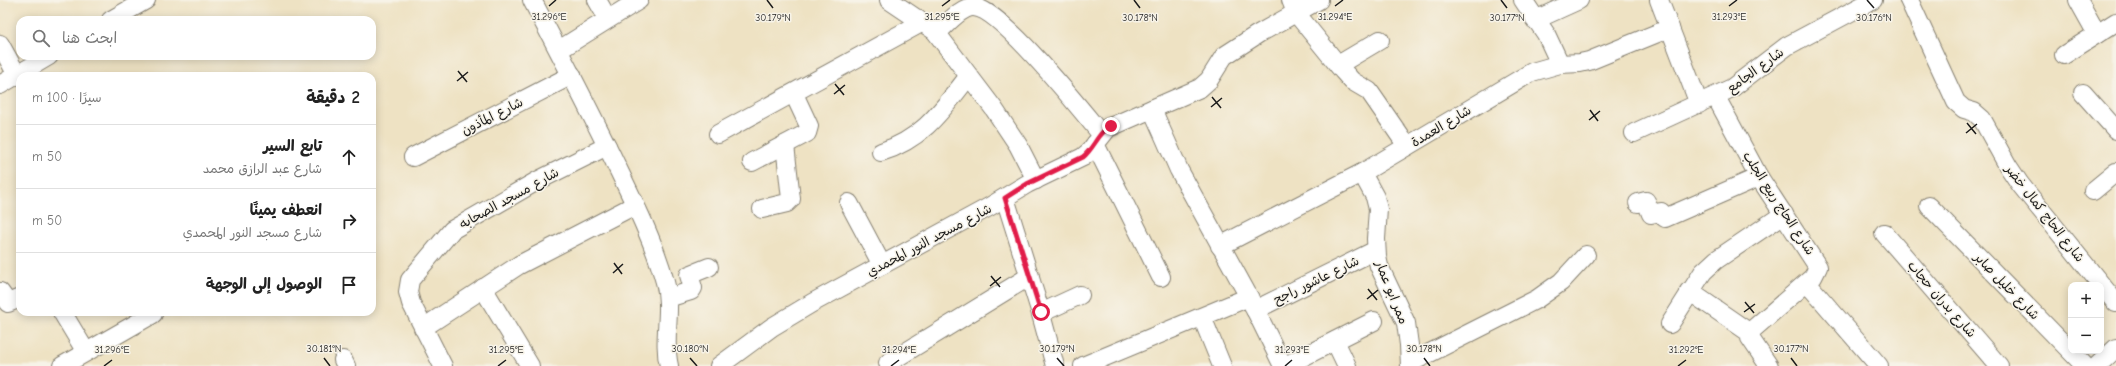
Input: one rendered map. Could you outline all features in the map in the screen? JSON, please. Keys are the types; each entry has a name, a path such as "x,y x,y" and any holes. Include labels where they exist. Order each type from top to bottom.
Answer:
{"street":[{"path":"118,16 146,0"},
{"path":"532,0 572,75 635,205 665,281 668,298 665,340 669,366"},
{"path":"597,0 608,19"},
{"path":"559,50 639,0"},
{"path":"889,0 928,27 939,31 968,8 976,7 992,16 1063,87 1098,139 1161,277"},
{"name":"شارع مسجد النور المحمدي","path":"719,366 772,327 1036,180 1083,157 1108,128 1200,88 1209,80 1224,56 1294,6 1319,0"},
{"path":"1523,0 1535,20 1546,34 1560,64"},
{"path":"1535,20 1579,0"},
{"path":"1659,0 1699,104"},
{"name":"شارع الجامع","path":"1634,133 1716,97 1747,78 1787,46 1873,0"},
{"name":"شارع الحاج كمال خضر","path":"1909,0 1956,102 1964,109 1974,112 1982,119 2008,166 2020,184 2116,302"},
{"path":"2078,0 2097,34"},
{"path":"1294,6 1338,65 1352,80 1369,91 1407,146"},
{"path":"2064,55 2116,22"},
{"path":"928,27 994,108 1018,144 1036,180"},
{"path":"718,134 928,27"},
{"name":"شارع العمدة","path":"1220,246 1362,172 1532,72 1560,64 1580,63 1670,28"},
{"path":"1338,65 1380,40"},
{"path":"0,44 26,72"},
{"path":"28,72 44,60"},
{"name":"شارع المأذون","path":"413,157 572,75"},
{"path":"881,152 905,143 922,131 968,77"},
{"path":"0,85 16,78"},
{"path":"2083,93 2116,130"},
{"path":"752,162 809,130 809,126 794,94"},
{"name":"شارع الحاج ربيع الجلب","path":"1716,97 1759,177 1817,263 1816,274 1754,327 1750,333"},
{"path":"1152,109 1179,170 1284,366 1374,321"},
{"path":"762,209 787,203 791,199 784,145"},
{"name":"شارع مسجد الصحابه","path":"444,366 410,303 408,292 410,280 452,230 537,181 607,146"},
{"name":"ممر ابو عمار","path":"1362,172 1377,203 1378,215 1376,250 1379,266 1406,322 1410,365"},
{"path":"2093,191 2116,172"},
{"path":"1638,203 1646,201 1651,214 1661,212 1665,218 1759,177"},
{"path":"1005,198 1041,312 1055,366"},
{"path":"849,203 882,266"},
{"path":"423,328 519,264 635,205"},
{"name":"شارع خليل صابر","path":"1929,206 2085,366"},
{"path":"1670,324 1702,272 1716,260 1784,214"},
{"name":"شارع بدران حجاب","path":"1884,233 1999,366"},
{"name":"شارع عاشور راجح","path":"1083,366 1106,362 1202,317 1252,304 1376,250"},
{"path":"1410,365 1537,299 1561,282 1586,255"},
{"path":"668,298 691,291 692,288 689,275 709,267"},
{"path":"888,363 1030,276"},
{"path":"1806,283 1879,366"},
{"path":"484,288 530,366"},
{"path":"1689,291 1750,333 1752,343 1769,366"},
{"path":"0,292 8,303 16,300"},
{"path":"1041,312 1080,295"},
{"path":"64,316 86,352"},
{"path":"62,366 149,316"},
{"path":"1202,317 1222,366"},
{"path":"1335,341 1347,366"},
{"path":"2097,366 2116,348"}],"route":[{"path":"1041,312 1005,198 1027,184 1083,157 1089,152 1101,134 1111,126"}]}
